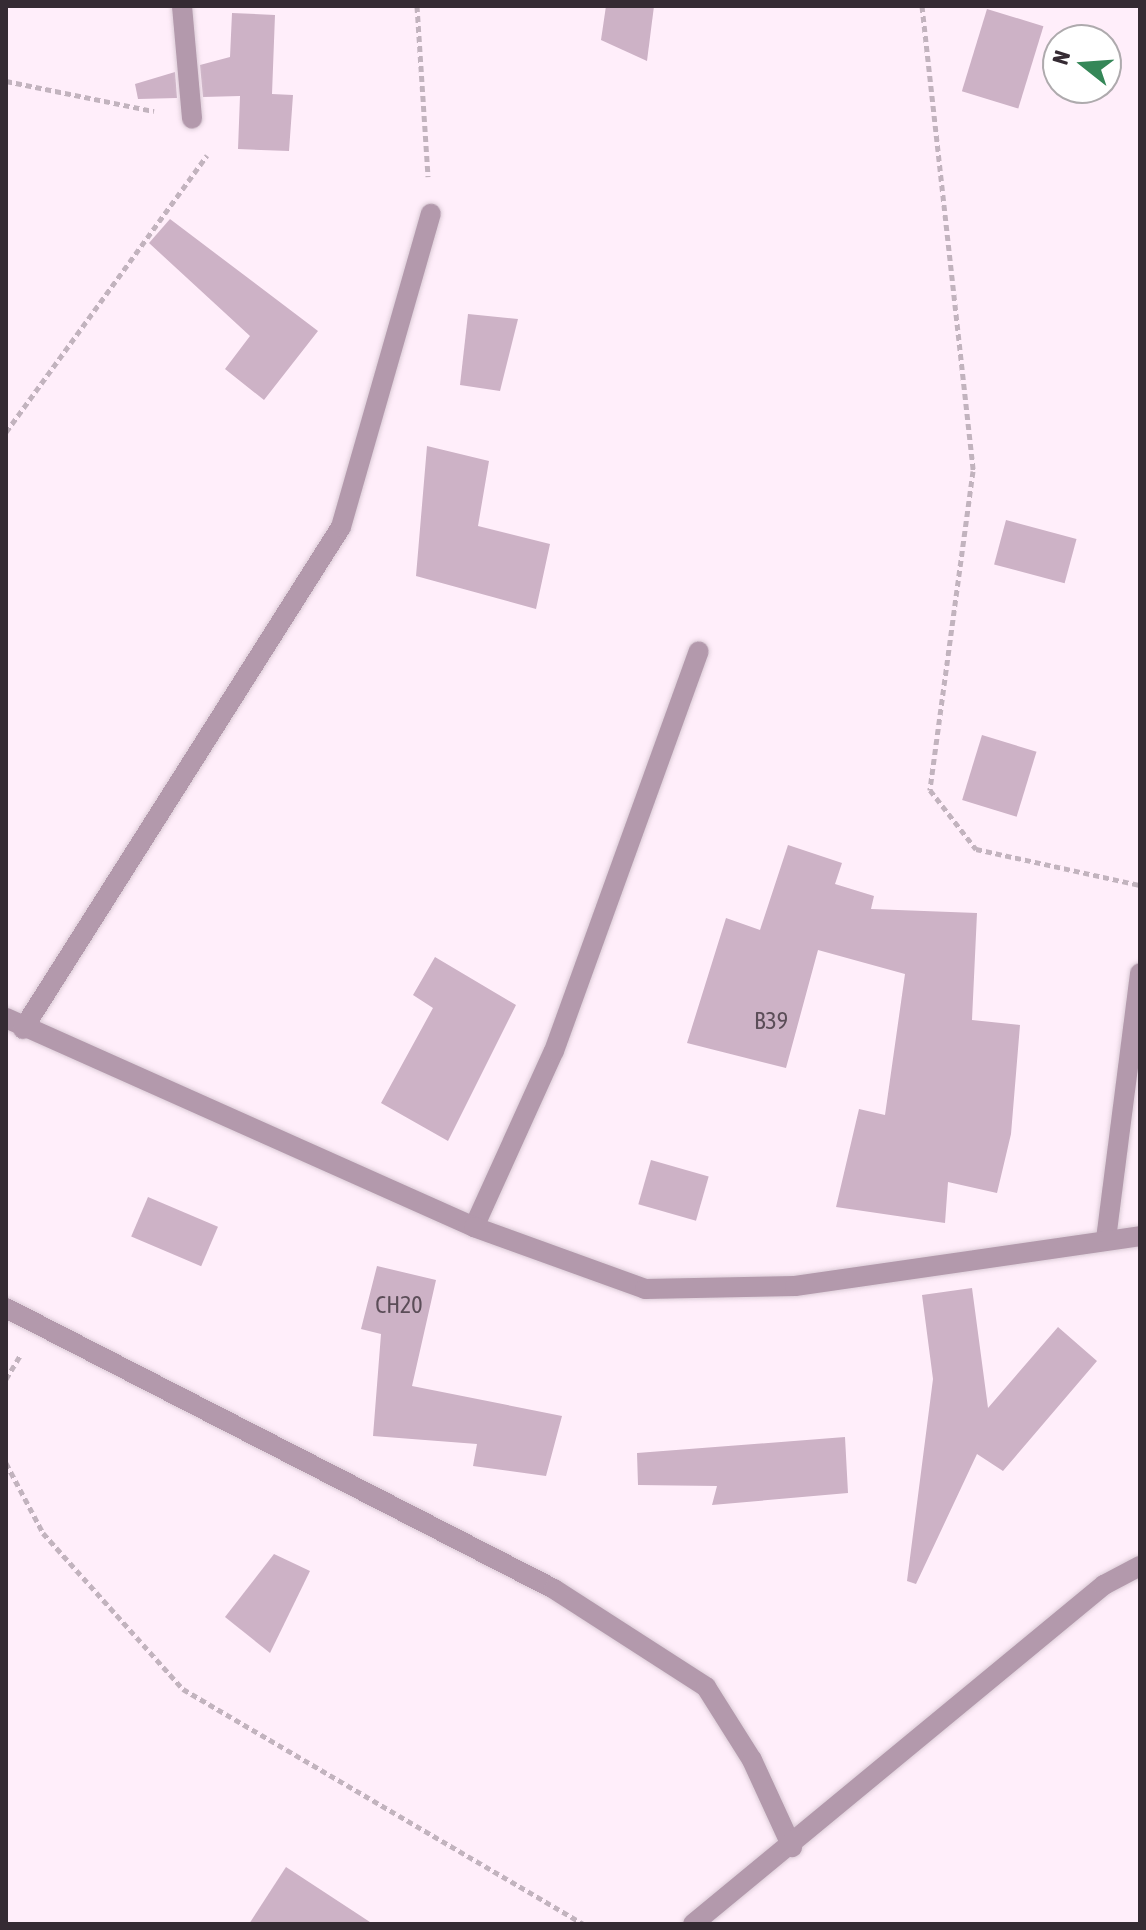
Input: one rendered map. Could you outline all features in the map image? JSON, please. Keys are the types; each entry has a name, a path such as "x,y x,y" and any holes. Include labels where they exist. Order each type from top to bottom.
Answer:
{"street":[{"path":"182,6 192,119"},
{"path":"431,214 341,527 14,1023 474,1227 645,1289 795,1286 1140,1236"},
{"path":"474,1227 554,1051 699,651"},
{"path":"1106,1239 1140,973"},
{"path":"6,1308 554,1589 706,1687 752,1760 792,1847"},
{"path":"693,1924 792,1847 1104,1585 1140,1566"}],"path":[{"path":"417,6 431,214"},
{"path":"922,6 973,471 930,790 976,849 1140,885"},
{"path":"6,81 192,119 209,161 50,363 6,432"},
{"path":"6,1463 43,1533 183,1689 583,1924"}],"building":[{"path":"606,6 654,6 647,61 601,40"},
{"path":"987,9 1042,26 1018,108 962,91"},
{"path":"232,13 275,15 272,94 293,95 289,151 238,149 240,96 203,97 200,65 230,57"},
{"path":"175,72 177,98 138,99 135,84"},
{"path":"170,219 318,331 264,400 225,369 250,336 149,243"},
{"path":"468,314 518,319 500,391 460,385"},
{"path":"427,446 489,461 478,526 550,544 536,609 416,576"},
{"path":"1006,520 1077,539 1065,583 994,564"},
{"path":"982,735 1037,752 1017,817 962,800"},
{"path":"788,845 842,863 835,884 874,896 871,909 977,913 972,1020 1020,1025 1011,1134 997,1193 948,1182 945,1223 836,1207 859,1109 885,1115 905,974 818,950 786,1068 687,1043 726,918 760,930"},
{"path":"435,957 516,1005 448,1141 381,1103 433,1008 413,995"},
{"path":"651,1160 709,1177 696,1221 638,1204"},
{"path":"148,1197 218,1227 201,1266 131,1237"},
{"path":"377,1266 436,1280 412,1386 562,1416 546,1476 473,1466 477,1444 373,1436 381,1334 361,1329"},
{"path":"972,1288 988,1408 1058,1327 1097,1361 1003,1471 977,1454 916,1584 907,1581 933,1379 922,1295"},
{"path":"845,1437 848,1493 712,1505 717,1486 638,1485 637,1453"},
{"path":"274,1554 310,1571 270,1653 225,1617"},
{"path":"286,1867 373,1924 249,1924"}]}
